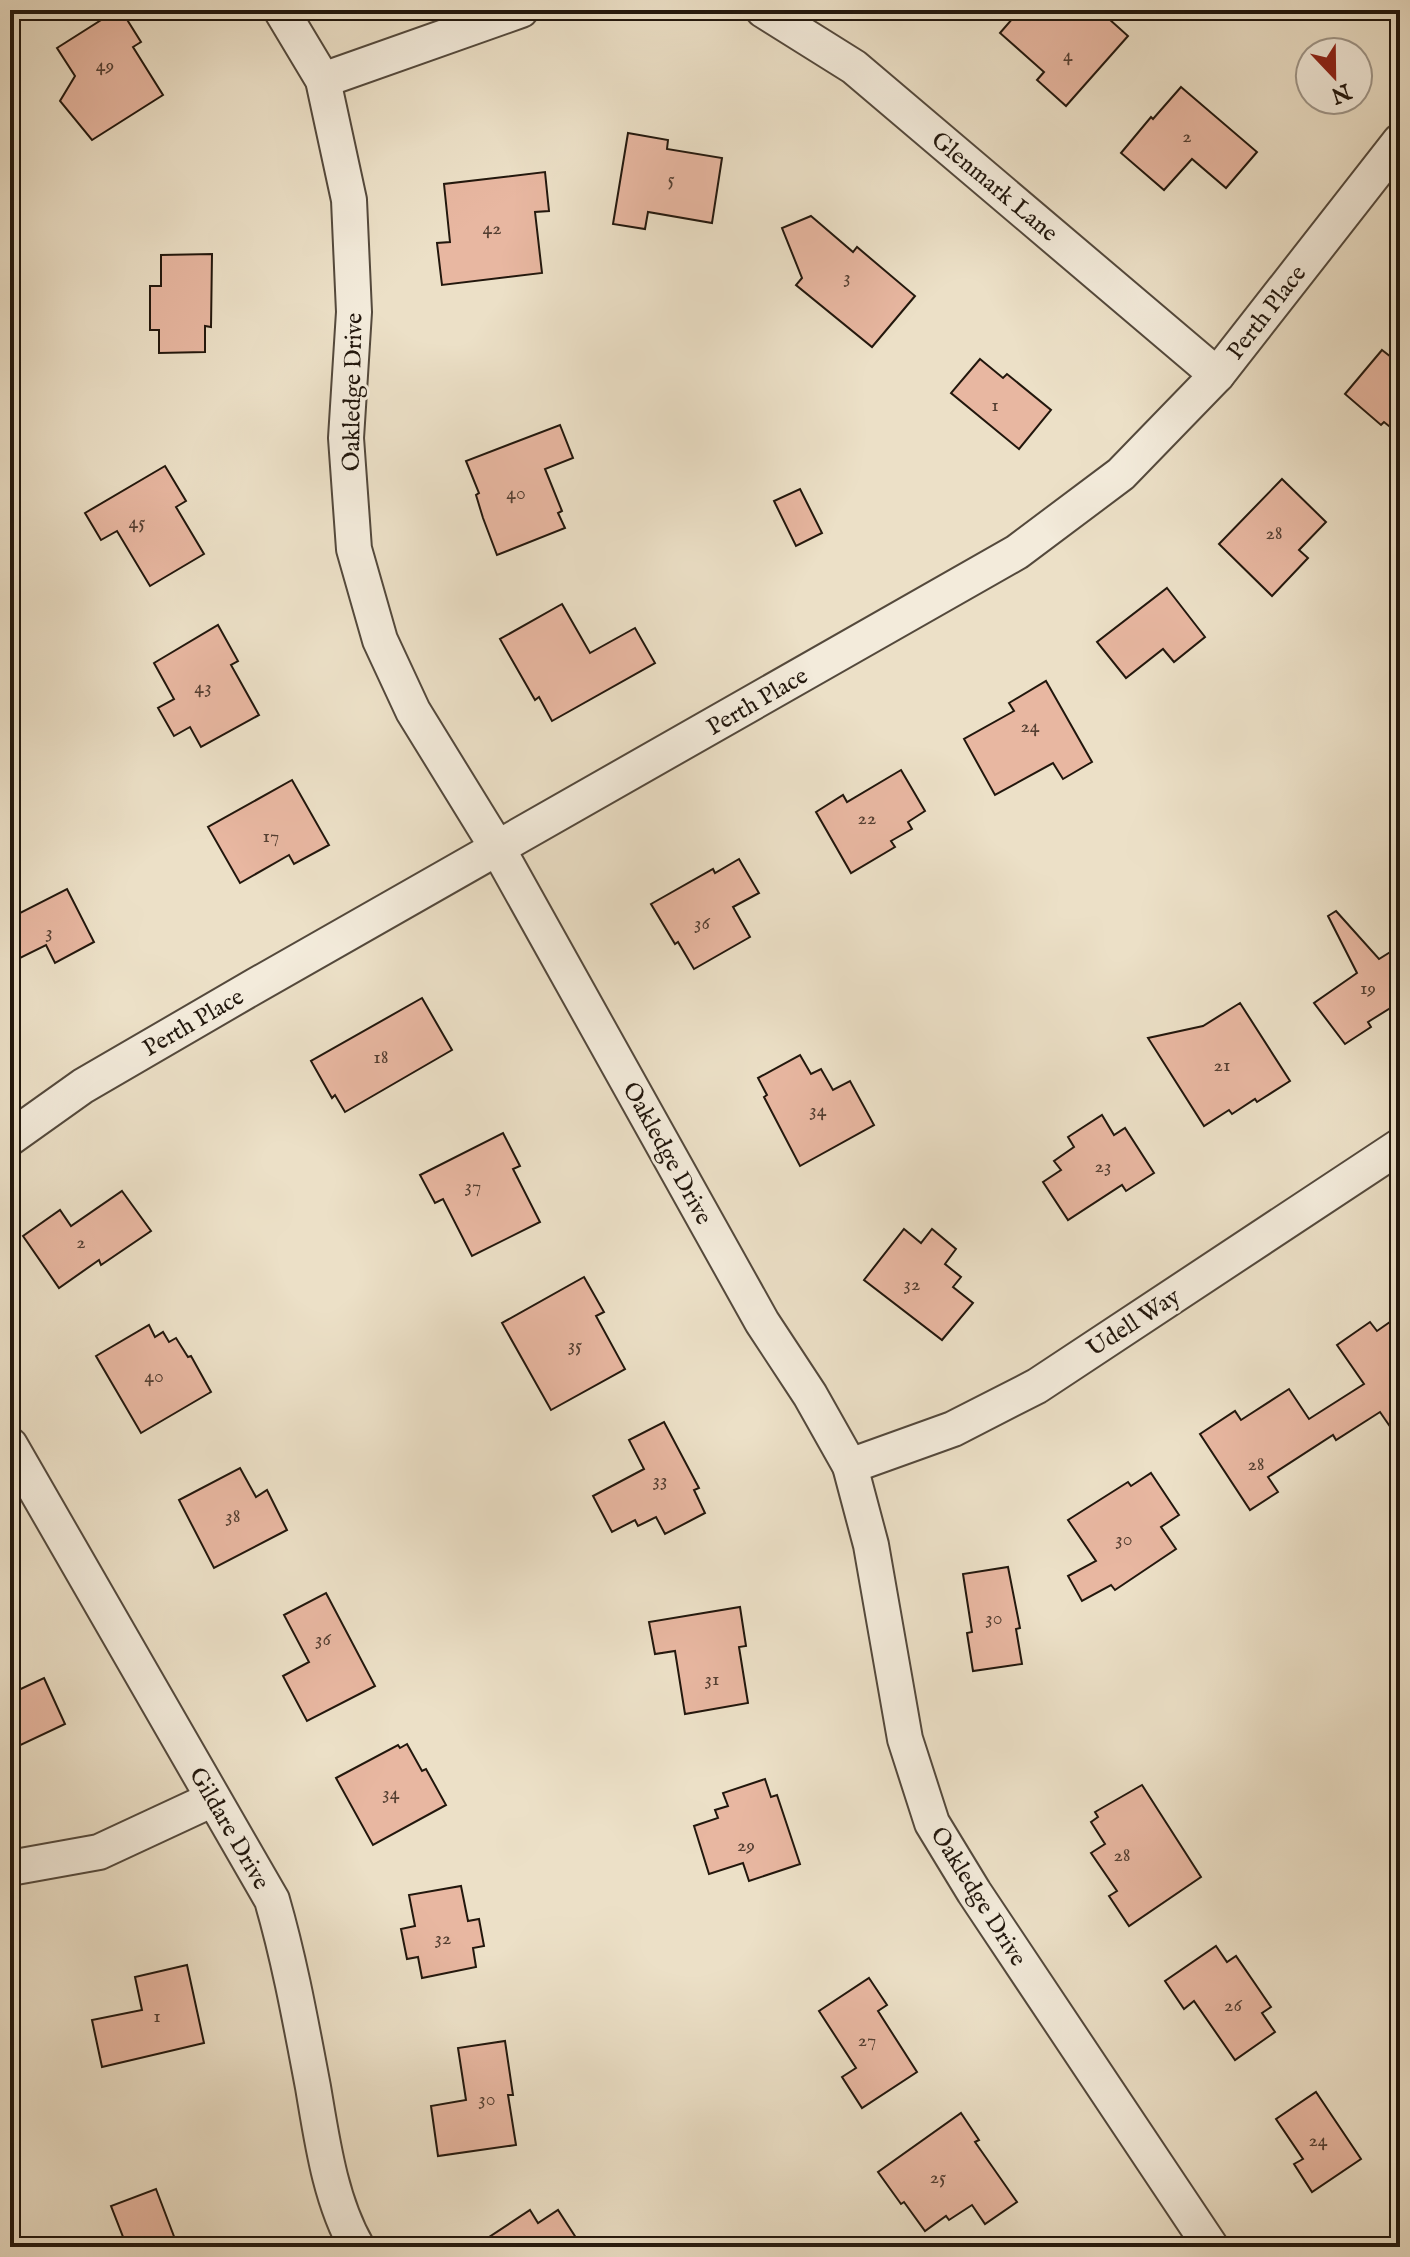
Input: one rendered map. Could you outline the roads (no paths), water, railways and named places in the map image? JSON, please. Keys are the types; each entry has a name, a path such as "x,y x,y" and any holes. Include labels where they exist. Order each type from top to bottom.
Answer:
{"street":[{"name":"Oakledge Drive","path":"281,10 323,80 349,200 354,312 346,438 354,549 380,640 413,711 498,849 762,1322 810,1395 850,1466 871,1545 905,1739 932,1823 974,1892 1211,2247"},
{"path":"323,80 521,10"},
{"name":"Glenmark Lane","path":"763,10 854,67 1217,375"},
{"name":"Perth Place","path":"10,1138 83,1086 1017,552 1121,474 1217,375 1400,141"},
{"name":"Udell Way","path":"850,1466 953,1429 1037,1386 1400,1146"},
{"name":"Gildare Drive","path":"10,1445 272,1900 289,1959 323,2146 345,2226 357,2247"},
{"path":"10,1868 99,1852 213,1799"}]}
